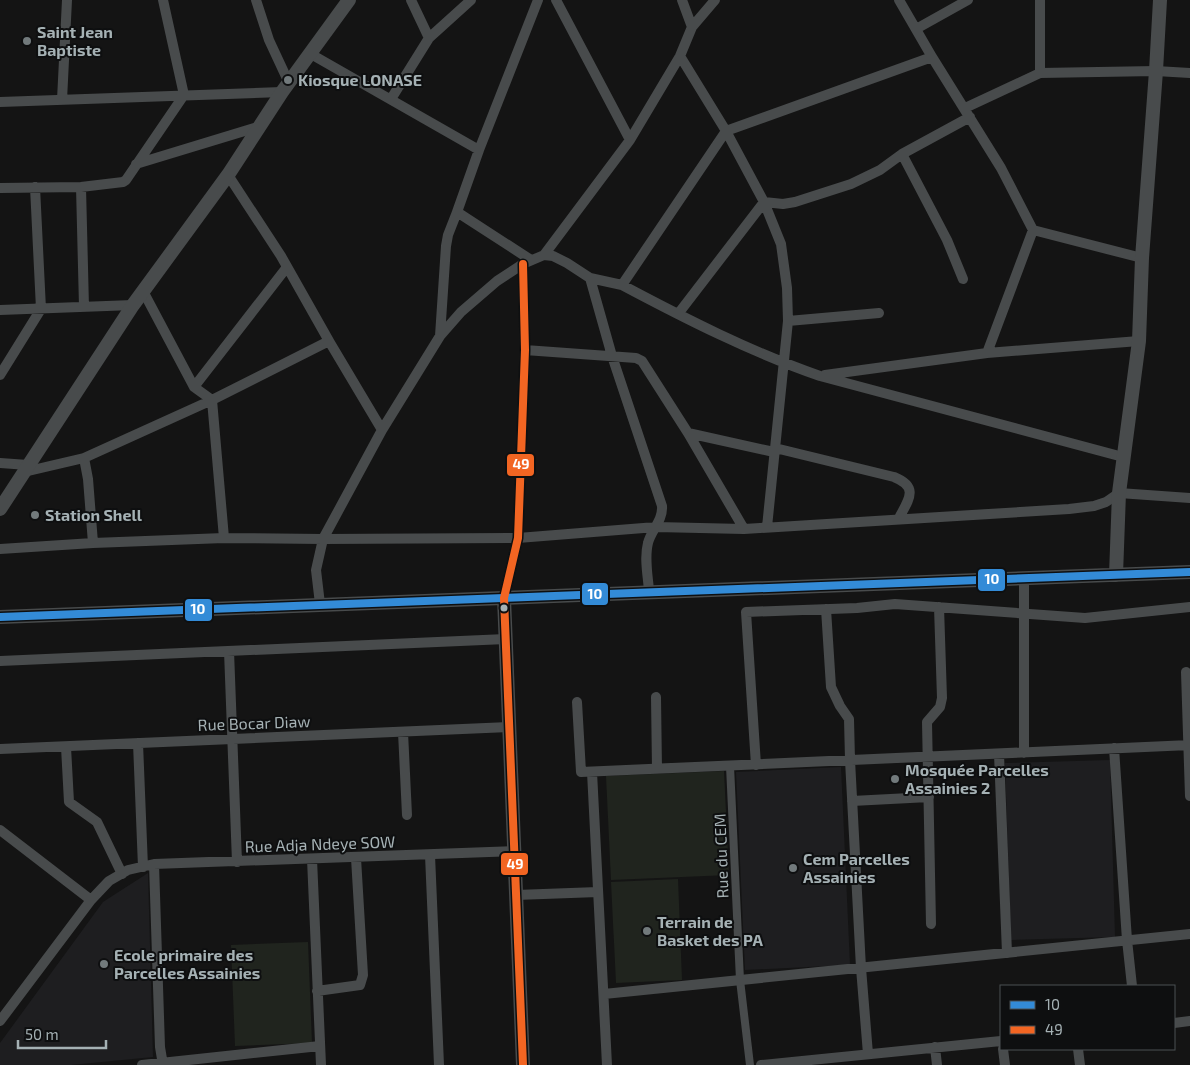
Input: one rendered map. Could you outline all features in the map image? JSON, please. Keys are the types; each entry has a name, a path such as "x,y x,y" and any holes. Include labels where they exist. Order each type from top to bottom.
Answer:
{"street":[{"path":"62,100 67,0"},
{"path":"0,188 81,186 123,182 126,180 184,95 163,0"},
{"path":"256,0 286,88"},
{"path":"0,510 143,290 228,175 309,53 349,0"},
{"path":"411,0 429,38"},
{"path":"390,100 429,38 471,0"},
{"path":"440,336 448,235 538,0"},
{"path":"556,0 630,140"},
{"path":"682,0 692,27"},
{"path":"544,256 630,140 680,56 692,27 715,0"},
{"path":"899,0 1001,168 1033,230 987,353"},
{"path":"916,29 968,0"},
{"path":"1040,0 1040,73"},
{"path":"1116,575 1119,493 1139,341 1142,258 1160,0"},
{"path":"309,53 479,150"},
{"path":"680,56 726,131 764,202 781,244 787,288 788,322 767,527"},
{"path":"622,286 726,131 932,57"},
{"path":"764,202 783,204 794,202 851,184 880,170 967,112 1040,73 1156,71 1190,73"},
{"path":"0,102 184,95 286,88"},
{"path":"136,164 260,126"},
{"path":"902,154 948,240 962,279"},
{"path":"228,175 287,267 382,430"},
{"path":"81,186 84,307"},
{"path":"0,375 41,308 36,187"},
{"path":"678,314 764,202"},
{"path":"457,212 527,262"},
{"path":"1033,230 1142,258"},
{"path":"320,604 316,585 316,570 323,539 382,430 440,336 461,312 497,281 527,262 544,256 553,256 590,278 622,286 784,363 820,376 1123,457"},
{"path":"523,1065 504,598 518,538 527,262"},
{"path":"194,387 287,267"},
{"path":"590,278 612,356 662,506 662,512 651,535 647,551 648,591"},
{"path":"143,290 194,387 212,400 224,538"},
{"path":"0,310 133,305"},
{"path":"788,322 879,313"},
{"path":"0,463 26,469 84,458 212,400 329,341"},
{"path":"820,376 987,353 1139,341"},
{"path":"525,350 636,358 642,361 688,433 744,529"},
{"path":"688,433 775,450 894,477 904,481 909,486 910,495 900,518"},
{"path":"84,458 88,479 93,543"},
{"path":"0,550 93,543 224,538 518,538 656,527 744,529 1069,509 1094,506 1106,502 1119,493 1190,498"},
{"path":"0,617 1190,572"},
{"path":"1024,577 1024,752"},
{"path":"756,764 746,612 895,604 1085,618 1190,607"},
{"path":"931,924 927,722 940,707 942,698 939,607"},
{"path":"826,609 831,687 849,719 861,968 868,1054"},
{"path":"0,661 506,638"},
{"path":"228,651 237,862"},
{"path":"1186,672 1190,796"},
{"path":"656,697 657,769"},
{"path":"577,702 580,772 1189,745"},
{"name":"Rue Bocar Diaw","path":"0,750 509,727"},
{"path":"403,732 407,815"},
{"path":"138,744 143,867"},
{"path":"0,1022 91,900 109,881 125,872 97,822 69,802 66,746"},
{"path":"1114,748 1132,985"},
{"path":"998,754 1007,952"},
{"name":"Rue du CEM","path":"730,766 740,980 750,1065"},
{"path":"592,772 607,1065"},
{"path":"852,801 929,798"},
{"path":"0,830 91,900"},
{"name":"Rue Adja Ndeye SOW","path":"125,872 154,864 514,852"},
{"path":"430,855 439,1065"},
{"path":"317,991 350,988 360,985 363,975 356,858"},
{"path":"312,859 320,1065"},
{"path":"154,864 160,1047 163,1064"},
{"path":"516,895 598,892"},
{"path":"604,994 1190,934"},
{"path":"1175,1023 1190,1021"},
{"path":"761,1065 1000,1040"},
{"path":"142,1065 320,1046"},
{"path":"935,1047 937,1065"},
{"path":"1003,1050 1005,1065"},
{"path":"1078,1050 1080,1065"}],"shaded area":[{"path":"1110,760 1115,937 1011,940 1005,763"},
{"name":"Cem Parcelles Assainies","path":"841,767 850,965 745,970 736,772"},
{"path":"724,771 729,875 611,880 606,776"},
{"name":"Ecole primaire des Parcelles Assainies","path":"148,873 153,1057 71,1065 0,1065 0,1043 103,902"},
{"name":"Terrain de Basket des PA","path":"678,879 682,980 616,983 611,882"},
{"path":"308,942 312,1043 235,1046 231,945"}],"transit line":[{"name":"49","path":"523,264 525,350 518,538 504,598 523,1065"},
{"name":"10","path":"0,617 1190,572"}],"place":[{"name":"Saint Jean Baptiste","path":"27,41"},
{"name":"Kiosque LONASE","path":"288,80"},
{"name":"Station Shell","path":"35,515"},
{"name":"Mosquée Parcelles Assainies 2","path":"895,779"},
{"name":"Cem Parcelles Assainies","path":"793,868"},
{"name":"Terrain de Basket des PA","path":"647,931"},
{"name":"Ecole primaire des Parcelles Assainies","path":"104,964"}]}
